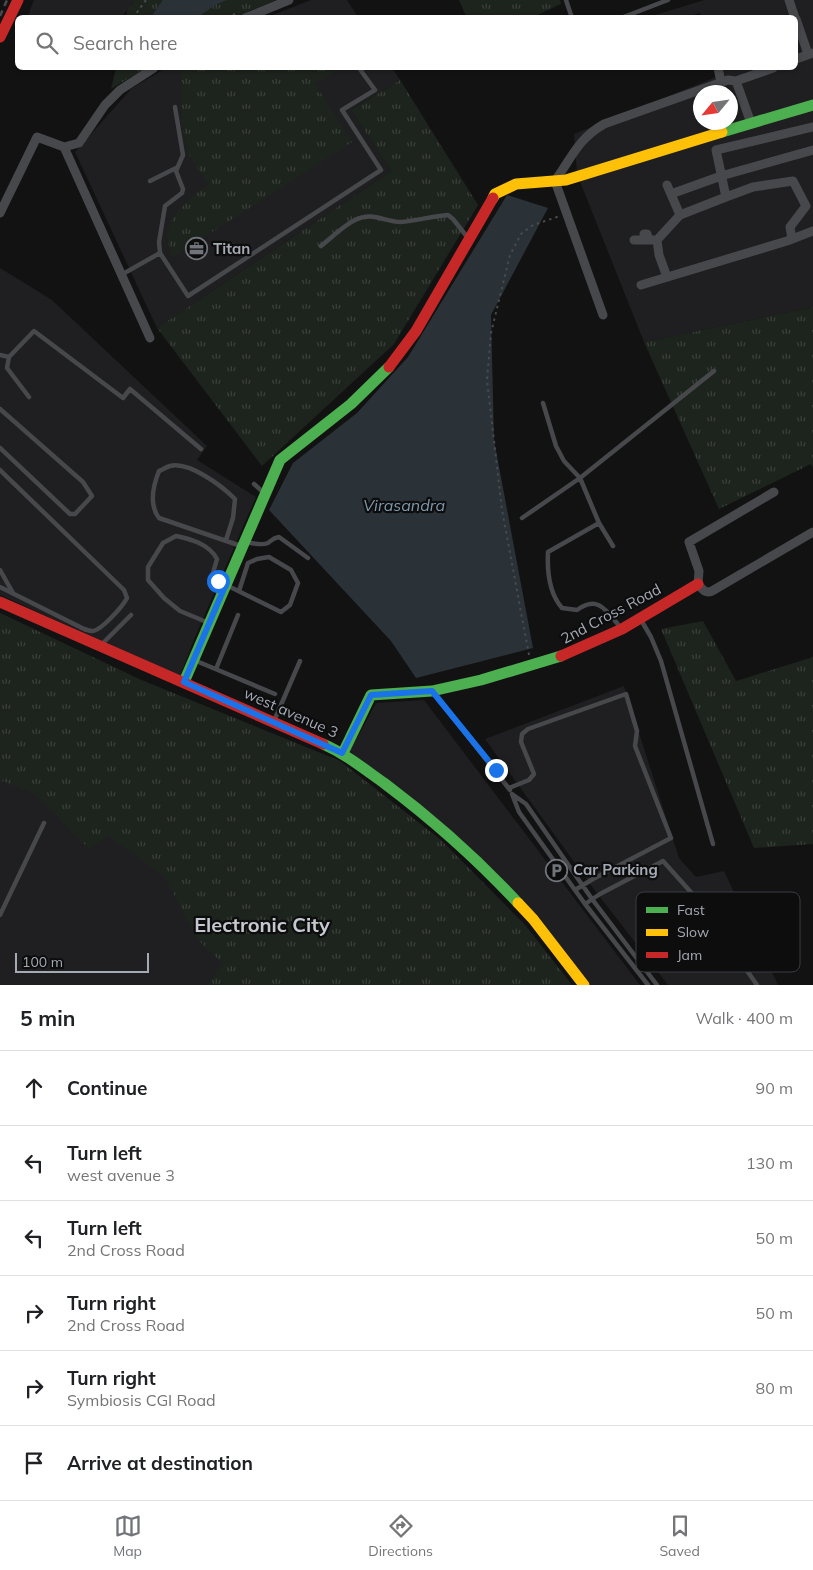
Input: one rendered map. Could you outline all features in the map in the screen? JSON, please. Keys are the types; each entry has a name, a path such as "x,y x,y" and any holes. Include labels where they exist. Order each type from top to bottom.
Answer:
{"street":[{"path":"0,37 18,0"},
{"path":"253,15 289,0"},
{"path":"788,0 794,15"},
{"path":"798,25 810,53 798,58"},
{"path":"0,213 37,137 64,147 79,143 104,106 120,90 151,70"},
{"path":"718,70 721,82"},
{"path":"555,182 583,139 604,124 721,82 728,80 736,81 767,70"},
{"path":"736,81 751,123"},
{"path":"184,682 280,460 352,404 388,368 416,331 495,194 516,184 566,180 813,105"},
{"path":"726,197 716,150 813,127"},
{"path":"64,147 150,338"},
{"path":"680,215 669,190 813,150"},
{"path":"634,240 657,240 680,215 726,197 753,187 793,181 806,206 790,226 792,239"},
{"path":"555,182 603,315"},
{"path":"641,285 813,231"},
{"path":"657,240 659,255 667,277"},
{"path":"774,492 691,541 689,545 699,570 698,584 706,592 712,592 813,532"},
{"name":"2nd Cross Road","path":"342,753 371,695 432,691 482,680 566,655 622,629 698,584"},
{"name":"west avenue 3","path":"0,602 342,753 408,801 493,876 533,919 584,985"}],"lane":[{"path":"566,0 571,15"},
{"path":"628,15 668,0"},
{"path":"176,168 183,189 182,193 166,206 159,242 160,253 188,296 381,170 342,110 375,90 360,70"},
{"path":"150,181 176,168 183,155 175,106"},
{"path":"321,246 355,220 378,216 391,221 402,222 448,215 468,240"},
{"path":"121,275 160,253"},
{"path":"29,397 7,368 8,357 34,331 123,398 130,389 201,449"},
{"path":"0,355 8,357"},
{"path":"522,518 580,478 714,371"},
{"path":"543,403 556,446 564,461 580,478 599,523 613,546"},
{"path":"0,409 83,482 92,496 75,514 70,514 0,448"},
{"path":"226,540 233,518 235,499 225,489 196,470 172,466 159,471 154,486 153,511 159,518 226,540 244,544 260,544 279,537 308,558"},
{"path":"0,470 124,590 127,598 124,604 99,628 93,631 84,629 0,587"},
{"path":"254,484 265,494"},
{"path":"599,523 548,552 553,594 562,608 576,610 583,605 593,603 600,605 622,629"},
{"path":"209,623 180,611 164,598 148,580 148,567 163,543 176,536 190,539 214,553 217,559 213,573 214,579 281,612 290,605 298,583 291,570 269,557 248,563 239,591"},
{"path":"0,570 14,594"},
{"path":"21,612 27,601"},
{"path":"100,646 131,615"},
{"path":"216,669 238,615"},
{"path":"640,618 652,637 661,661 713,844"},
{"path":"193,660 275,694"},
{"path":"273,722 300,661"},
{"path":"432,691 509,788 518,812 585,904 636,970"},
{"path":"509,788 529,780 534,774 521,742 522,734 528,729 626,694 637,731 635,746 670,838 575,890"},
{"path":"512,794 526,804 592,899 636,957"},
{"path":"0,915 44,823"},
{"path":"585,904 663,860 691,892"},
{"path":"638,972 648,985"},
{"path":"647,972 657,985"},
{"path":"747,972 756,985"}],"path":[{"path":"135,15 146,0"},
{"path":"531,666 502,510 487,380 491,333 510,254 521,234 533,225 567,213"}],"shaded area":[{"path":"34,0 135,0 124,15 28,15"},
{"path":"311,0 347,0 357,15 273,15"},
{"path":"704,0 813,0 813,307 644,342 577,174 574,134 693,86 693,130 738,130 738,85 696,85 716,77 714,70 798,70 798,15 700,15 700,13 692,15 655,15"},
{"name":"Titan","path":"163,70 393,70 400,80 351,110 391,171 157,328 75,152 132,88"},
{"path":"0,268 52,300 207,446 197,460 256,497 180,676 0,595"},
{"path":"0,613 139,679 340,761 441,840 525,925 572,985 0,985"},
{"path":"624,686 679,858 696,877 724,871 734,892 636,892 636,944 593,888 485,739"},
{"path":"424,700 640,985 589,985 536,916 350,751 376,703"},
{"path":"658,972 772,972 778,985 668,985"}],"green space":[{"path":"135,0 276,0 240,15 126,15"},
{"path":"459,0 560,0 561,4 537,15 466,15"},
{"path":"116,70 143,70 111,89"},
{"path":"182,70 338,70 315,84 352,142 173,257 168,233 171,223 182,206 208,184 188,153 181,119"},
{"path":"400,80 478,205 394,344 262,466 157,328 391,171 351,110"},
{"path":"813,307 813,468 811,464 719,509 644,342"},
{"path":"0,613 139,679 340,761 441,840 525,925 572,985 208,985 222,963 197,939 164,876 108,836 89,849 34,793 0,780"},
{"path":"703,621 736,681 813,657 813,844 754,848 661,629"}],"water":[{"path":"163,0 227,0 217,4 201,15 152,15"},
{"name":"Virasandra","path":"507,195 548,208 491,315 494,440 533,648 416,678 391,641 269,510 293,463 357,413 408,357"}],"railway":[{"path":"0,16 7,0"}],"traffic: fast":[{"path":"722,132 813,105"},
{"path":"184,682 280,460 351,404 389,367"},
{"path":"343,753 371,695 432,691 481,680 561,656"},
{"path":"323,744 355,762 420,811 454,840 518,903"}],"traffic: slow":[{"path":"493,198 495,194 516,184 566,180 722,132"},
{"path":"518,903 533,919 584,985"}],"traffic: jam":[{"path":"0,37 18,0"},
{"path":"389,367 416,331 493,198"},
{"path":"561,656 622,629 698,584"},
{"path":"0,602 323,744"}],"place":[{"name":"Titan","path":"197,249"},
{"name":"Car Parking","path":"557,870"}],"district":[{"name":"Electronic City","path":"262,925"}],"route":[{"path":"218,581 226,584 184,682 342,753 371,695 432,691 496,770"}]}
